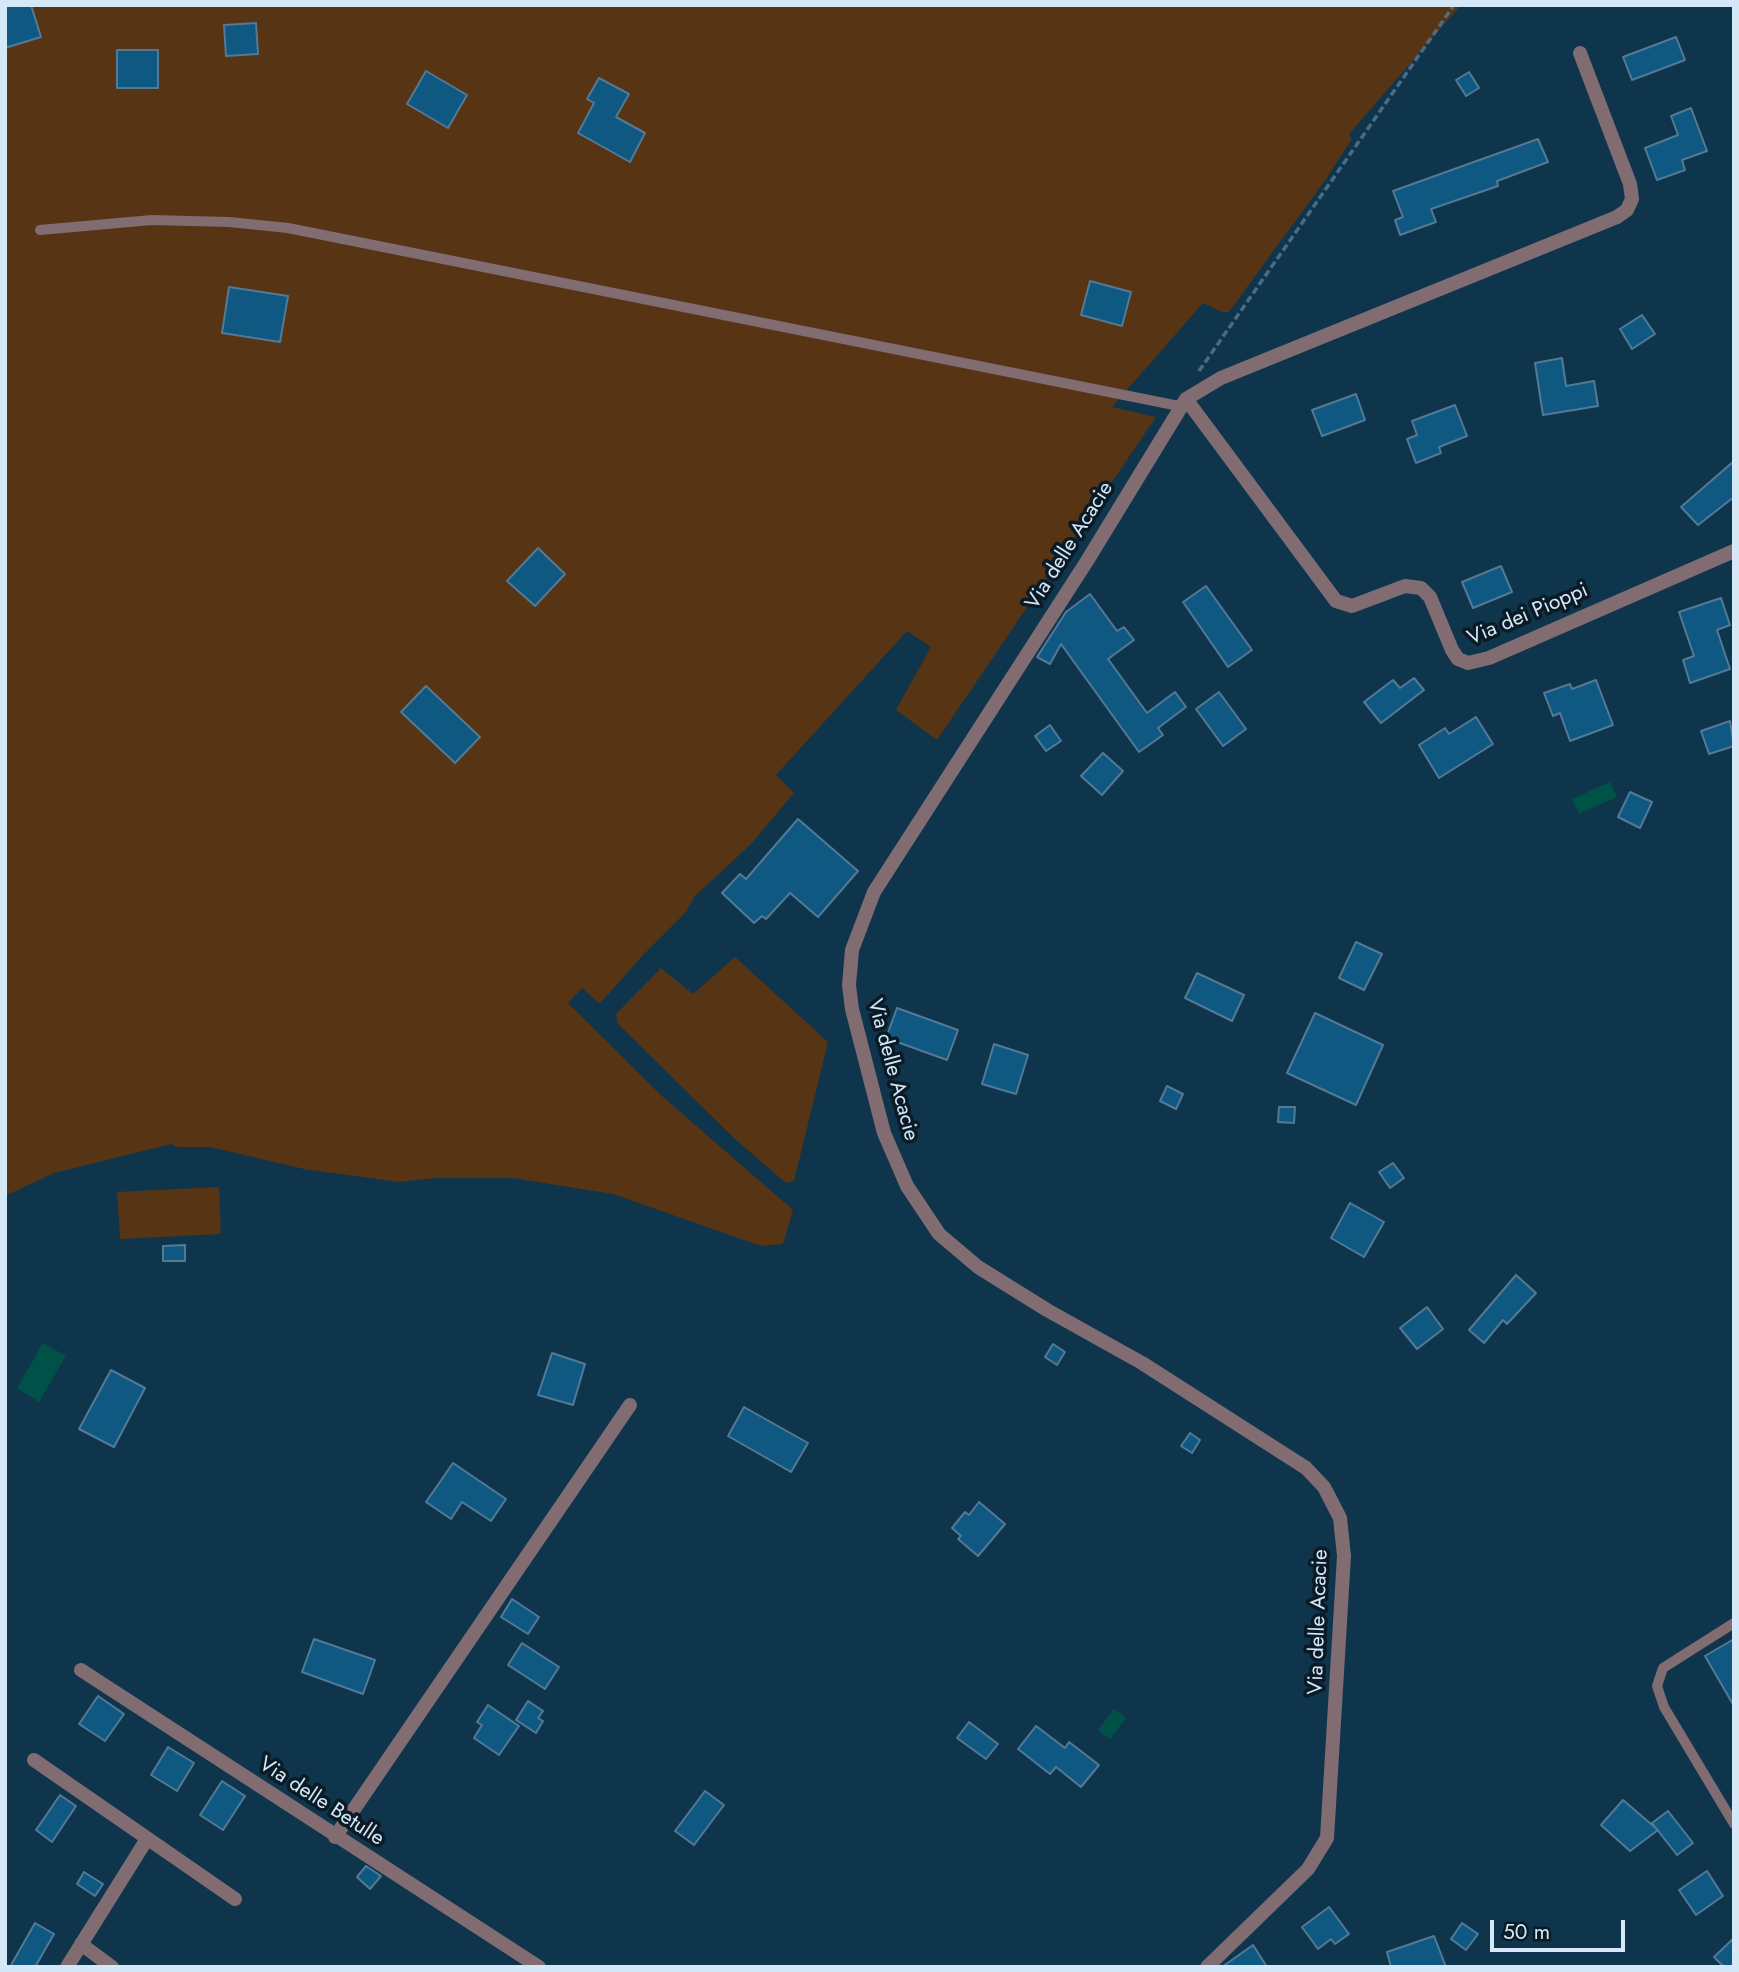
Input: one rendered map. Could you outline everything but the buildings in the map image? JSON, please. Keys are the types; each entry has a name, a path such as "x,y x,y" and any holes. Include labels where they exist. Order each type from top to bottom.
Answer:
{"street":[{"name":"Via delle Acacie","path":"1207,1967 1308,1869 1327,1838 1344,1556 1340,1518 1324,1487 1306,1468 1142,1363 1047,1310 978,1267 939,1234 907,1186 890,1148 855,1025 849,985 852,950 871,898 1087,561 1182,402 1212,383 1624,212 1632,199 1630,184 1580,53"},
{"name":"Via dei Pioppi","path":"1182,402 1336,601 1352,606 1405,586 1421,588 1430,597 1452,650 1458,659 1468,663 1489,658 1734,551"},
{"path":"335,1836 630,1405"},
{"name":"Via delle Betulle","path":"81,1670 539,1967"},
{"path":"34,1760 236,1899"},
{"path":"67,1967 147,1839"},
{"path":"81,1944 112,1967"}],"lane":[{"path":"40,230 167,220 288,228 1182,402"},
{"path":"1734,1623 1663,1668 1657,1686 1664,1707 1734,1824"}],"path":[{"path":"1196,376 1454,5"}],"shaded area":[{"path":"5,5 1461,5 1349,134 1352,139 1326,179 1229,312 1222,312 1203,303 1112,407 1156,417 937,740 896,710 931,647 907,631 776,775 794,793 750,845 695,896 685,913 604,999 599,1003 582,988 568,1003 663,1097 793,1210 783,1244 761,1246 613,1194 513,1178 434,1178 399,1182 304,1169 210,1147 177,1147 171,1144 54,1173 5,1196"},
{"path":"1610,782 1617,797 1579,814 1572,799"},
{"path":"735,957 828,1042 794,1181 786,1183 736,1140 617,1023 616,1014 661,968 693,994"},
{"path":"219,1187 221,1234 120,1239 117,1192"},
{"path":"43,1343 66,1356 39,1402 17,1388"},
{"path":"1114,1709 1126,1718 1110,1739 1098,1730"}]}
